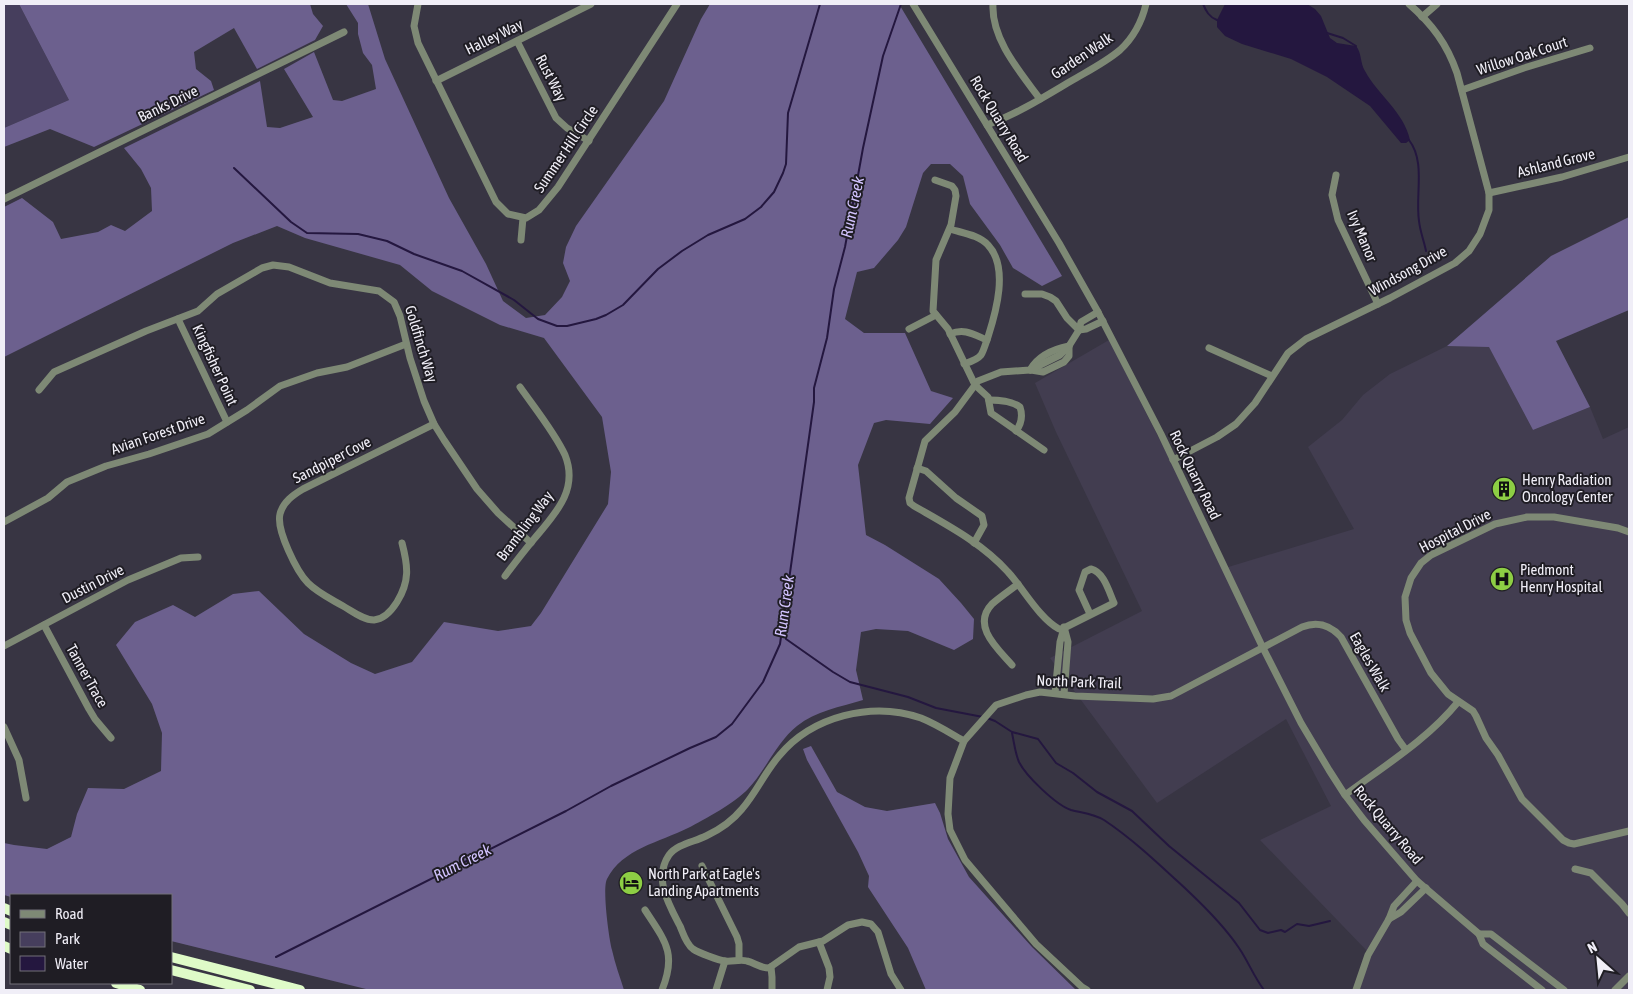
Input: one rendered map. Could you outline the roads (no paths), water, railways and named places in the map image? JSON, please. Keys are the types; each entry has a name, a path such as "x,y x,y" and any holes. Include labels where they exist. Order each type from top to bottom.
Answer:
{"highway":[{"path":"172,957 300,990"},
{"path":"172,970 250,990"},
{"path":"119,984 140,990"}],"street":[{"path":"418,4 414,26 418,44 496,202 508,214 523,218 521,240"},
{"name":"Halley Way","path":"436,81 591,4"},
{"name":"Summer Hill Circle","path":"523,218 530,217 547,202 677,4"},
{"name":"Rock Quarry Road","path":"914,4 1059,242 1103,321 1301,723 1345,795 1388,849 1418,881 1479,934 1482,944 1542,990"},
{"path":"993,4 995,24 1003,44 1040,99"},
{"name":"Garden Walk","path":"987,125 1040,99 1098,65 1120,49 1143,18 1146,4"},
{"name":"Windsong Drive","path":"1173,460 1217,437 1236,424 1255,403 1288,353 1306,339 1378,304 1455,263 1469,251 1480,234 1489,210 1490,193 1462,90 1450,54 1442,40 1409,4"},
{"path":"1422,17 1437,4"},
{"name":"Banks Drive","path":"4,200 344,32"},
{"name":"Rust Way","path":"516,41 556,118 567,128 588,141"},
{"name":"Willow Oak Court","path":"1462,90 1524,68 1590,48"},
{"name":"Ashland Grove","path":"1490,193 1562,177 1629,157"},
{"name":"Ivy Manor","path":"1336,175 1332,195 1338,220 1378,304"},
{"path":"935,180 950,185 955,190 955,205 950,229 936,260 933,309 950,334 975,385 987,395 991,413 1044,450"},
{"path":"950,229 985,242 993,251 997,260 998,304 987,340 980,356 964,364"},
{"name":"Goldfinch Way","path":"40,390 54,372 146,331 198,311 217,294 262,268 273,265 289,267 330,283 379,290 394,302 400,316 406,344 420,389 434,424 459,465 477,489 498,513 531,543"},
{"path":"1025,294 1046,295 1053,299 1079,330 1086,330 1103,321"},
{"path":"1090,614 1079,590 1086,572 1091,569 1095,570 1114,603 1060,629 1054,626 1003,567 956,530 910,503 910,495 925,441 949,418 975,385 981,380 1001,372 1030,370 1043,372 1064,362 1069,356 1069,346 1079,330 1081,322 1098,312"},
{"path":"909,329 936,316"},
{"name":"Kingfisher Point","path":"178,319 227,422"},
{"path":"950,334 965,330 987,340"},
{"name":"Avian Forest Drive","path":"4,522 48,498 67,482 106,466 208,434 280,386 317,373 347,367 406,344"},
{"path":"1030,370 1037,359 1059,348 1069,346"},
{"path":"1209,348 1272,376"},
{"name":"Brambling Way","path":"505,576 559,509 568,489 569,479 568,466 560,445 520,387"},
{"path":"989,400 1006,401 1020,407 1022,418 1016,431"},
{"name":"Sandpiper Cove","path":"402,543 407,564 404,587 399,599 389,612 378,619 370,620 318,592 305,580 287,546 280,522 280,514 286,503 303,489 434,424"},
{"path":"917,468 926,471 956,498 982,516 984,526 974,543"},
{"name":"Hospital Drive","path":"1629,532 1567,518 1541,517 1516,519 1484,528 1431,555 1421,563 1407,587 1404,608 1410,632 1431,673 1442,688 1458,702 1473,711 1486,738 1498,755 1522,799 1563,840 1574,844 1629,831"},
{"name":"Dustin Drive","path":"4,646 113,588 181,558 198,557"},
{"path":"1012,665 989,640 985,622 991,605 1018,584"},
{"name":"Eagles Walk","path":"1263,648 1308,625 1321,624 1332,628 1346,644 1406,750"},
{"name":"Tanner Trace","path":"44,625 92,714 111,738"},
{"path":"1055,693 1060,642 1064,627"},
{"path":"1064,627 1068,642 1064,694"},
{"name":"North Park Trail","path":"1087,990 1036,944 965,860 950,830 948,814 950,778 964,741 996,705 1026,695 1040,692 1153,699 1171,696 1227,665 1263,648"},
{"path":"1345,795 1437,726 1458,702"},
{"path":"901,990 889,969 880,936 870,924 862,922 851,924 819,942 799,947 771,968 763,968 748,961 725,961 698,951 690,946 664,894 663,876 667,860 671,853 680,846 707,836 731,820 742,809 779,756 806,732 827,721 850,714 883,711 920,718 964,741"},
{"path":"4,727 17,754 26,798"},
{"path":"702,866 737,937 739,960"},
{"path":"1575,869 1591,873 1629,913"},
{"path":"1356,990 1368,955 1389,919 1394,906 1418,881"},
{"path":"1389,919 1401,912 1426,888"},
{"path":"645,910 661,937 668,954 669,971 662,990"},
{"name":"Rock Quarry Road","path":"1479,934 1491,934 1564,990"},
{"path":"819,942 829,968 830,977 827,990"},
{"path":"716,990 725,961"},
{"path":"771,968 772,990"},
{"path":"1615,990 1629,976"}],"water":[{"path":"1225,4 1307,4 1315,9 1321,16 1330,38 1337,43 1356,46 1362,65 1370,80 1397,112 1410,140 1406,143 1401,143 1370,106 1327,77 1291,59 1242,44 1225,36 1217,27 1217,20"}],"waterway":[{"path":"234,168 291,222 307,233 358,234 387,241 414,254 462,271 514,300 538,319 557,326 567,326 596,319 623,305 658,269 682,251 708,235 745,219 761,207 774,192 786,164 788,113 820,4"},
{"name":"Rum Creek","path":"276,957 566,811 611,786 716,737 732,724 763,682 780,644 814,402 814,388 827,338 834,289 845,247 863,148 883,56 901,4"},
{"path":"1203,4 1208,14 1217,20"},
{"path":"1327,33 1343,38 1356,46"},
{"path":"1409,140 1414,149 1419,168 1418,211 1426,251"},
{"path":"781,634 850,682 908,697 936,708 983,717"},
{"path":"987,718 1012,732 1038,739 1056,763 1073,773 1097,792 1132,811 1169,846 1239,903 1260,930 1268,933 1281,930 1285,932 1297,924 1309,926 1330,921"},
{"path":"1012,733 1019,762 1035,782 1065,807 1104,820 1126,836 1195,897 1234,940 1264,990"}],"place":[{"name":"Henry Radiation Oncology Center","path":"1504,489"},
{"name":"Piedmont Henry Hospital","path":"1502,579"},
{"name":"North Park at Eagle's Landing Apartments","path":"631,883"}]}
